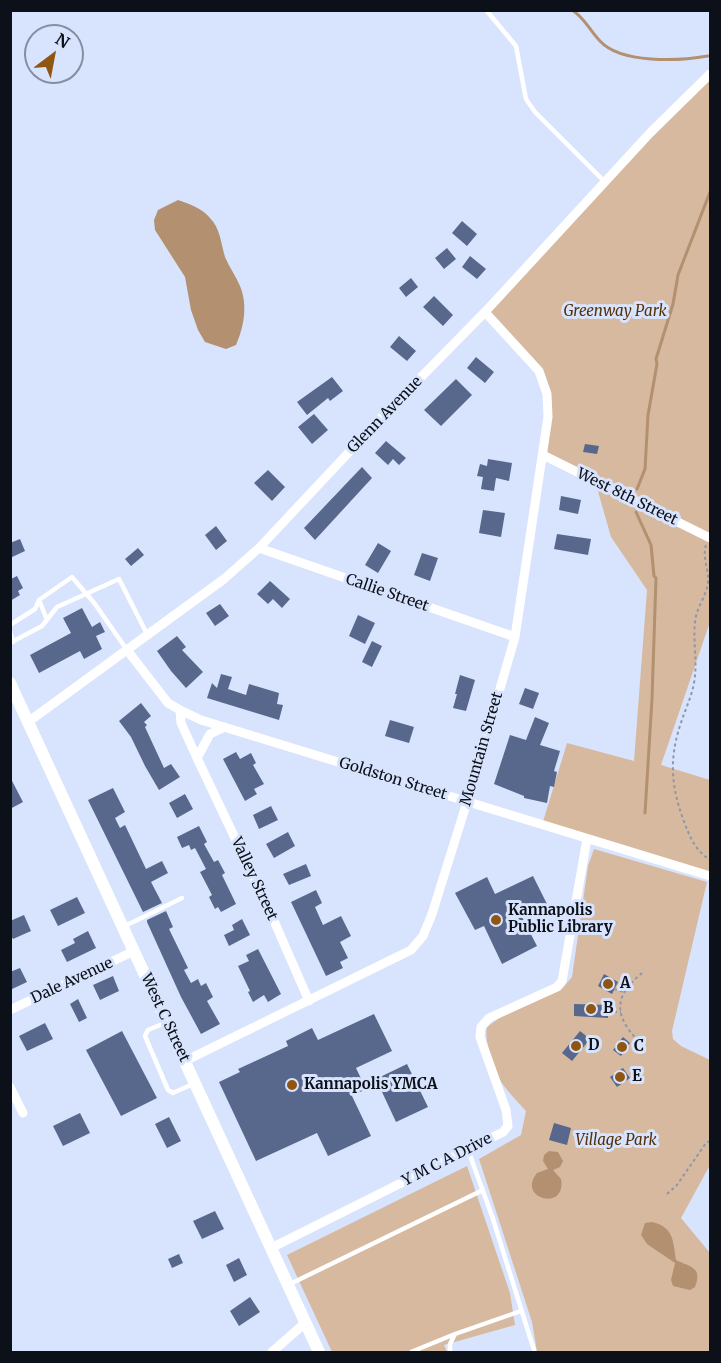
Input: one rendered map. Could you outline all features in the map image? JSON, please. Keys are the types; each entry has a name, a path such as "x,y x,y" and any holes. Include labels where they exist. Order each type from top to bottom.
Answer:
{"main road":[{"name":"West C Street","path":"11,684 319,1353"}],"street":[{"name":"Glenn Avenue","path":"28,722 224,579 259,548 485,312 650,133 711,74"},
{"name":"Mountain Street","path":"185,1060 399,958 411,950 423,936 432,914 515,637 548,417 547,394 539,371 485,312"},
{"name":"West 8th Street","path":"543,455 710,538"},
{"name":"Callie Street","path":"259,548 515,637"},
{"path":"127,650 168,703 180,710"},
{"name":"Goldston Street","path":"180,710 201,720 711,876"},
{"name":"Valley Street","path":"180,710 181,723 271,914 309,1001"},
{"path":"197,758 210,734 225,727"},
{"name":"Y M C A Drive","path":"271,1248 503,1132 508,1126 506,1110 480,1037 481,1027 489,1018 557,987 562,981 587,839"},
{"name":"Dale Avenue","path":"10,1010 134,951"},
{"path":"10,1087 22,1113"},
{"path":"272,1353 305,1323"}],"lane":[{"path":"486,10 516,46 526,99 535,112 605,182"},
{"path":"10,625 35,609 39,600 72,577 95,604 127,650"},
{"path":"10,631 12,643 42,626 57,607 118,579 148,634"},
{"path":"39,600 47,620"},
{"path":"123,927 182,898"},
{"path":"167,1022 148,1030 145,1036 168,1090 173,1093 195,1083"},
{"path":"468,1150 534,1350"},
{"path":"288,1285 483,1190"},
{"path":"411,1353 455,1334 521,1311"},
{"path":"450,1353 450,1344 455,1334"}],"path":[{"path":"710,538 704,555 708,569 708,584 696,618 695,678 675,744 672,781 690,839 696,849 711,860"},
{"path":"642,973 624,992 621,1012 628,1029 639,1040 644,1055"},
{"path":"614,989 624,992"},
{"path":"608,1012 621,1012"},
{"path":"667,1194 706,1143 711,1141"}],"green space":[{"name":"Greenway Park","path":"710,73 710,622 661,765 710,780 710,876 542,825 567,743 634,761 647,590 611,537 595,481 543,455 548,410 539,371 485,312"},
{"name":"Village Park","path":"594,849 707,882 672,1031 673,1039 681,1046 710,1060 710,1165 681,1218 710,1253 710,1352 537,1352 532,1322 479,1159 521,1135 526,1111 504,1086 497,1073 488,1049 487,1027 502,1016 561,990 572,977 588,866"},
{"path":"467,1166 510,1293 515,1325 444,1345 447,1352 332,1352 287,1255"}],"shaded area":[{"path":"178,200 199,209 216,226 225,257 242,293 244,316 241,331 236,345 226,349 205,342 191,310 185,277 155,230 154,220 158,210"},
{"path":"549,1151 558,1152 563,1161 560,1167 553,1170 561,1179 561,1189 557,1196 543,1198 533,1190 532,1182 537,1173 548,1169 543,1161 544,1155"},
{"path":"652,1222 665,1227 668,1231 673,1241 676,1260 690,1266 696,1272 695,1287 690,1290 673,1286 671,1280 675,1263 647,1244 641,1235 645,1223"}],"building":[{"path":"462,221 477,234 467,246 452,233"},
{"path":"447,248 456,259 444,269 435,258"},
{"path":"470,256 486,269 477,279 462,267"},
{"path":"411,278 418,287 406,297 399,288"},
{"path":"434,296 453,315 443,326 423,307"},
{"path":"399,336 416,351 407,361 390,347"},
{"path":"476,357 494,372 485,383 467,368"},
{"path":"332,377 343,391 330,401 328,398 307,415 297,402"},
{"path":"456,379 472,395 441,426 424,410"},
{"path":"314,414 328,430 312,444 298,427"},
{"path":"386,441 406,458 399,465 393,459 388,465 375,453"},
{"path":"585,444 599,446 597,454 583,452"},
{"path":"488,459 512,463 509,481 496,478 494,491 481,489 483,477 477,476 480,464 487,466"},
{"path":"362,467 372,478 315,540 304,528"},
{"path":"268,470 285,487 272,501 254,483"},
{"path":"561,496 581,500 578,514 559,510"},
{"path":"483,510 505,513 501,537 479,533"},
{"path":"216,526 227,541 216,550 205,535"},
{"path":"557,534 591,539 588,555 554,549"},
{"path":"20,539 25,551 10,558 10,543"},
{"path":"378,543 391,551 378,573 365,565"},
{"path":"138,548 144,555 131,566 125,559"},
{"path":"422,553 438,558 430,581 414,575"},
{"path":"17,576 23,588 18,591 20,595 10,601 10,578"},
{"path":"270,581 290,599 282,608 273,599 268,604 257,594"},
{"path":"220,604 229,616 215,626 206,613"},
{"path":"82,608 92,627 100,622 105,632 96,636 102,649 84,659 80,651 39,673 30,655 71,633 63,618"},
{"path":"358,615 375,623 365,644 349,636"},
{"path":"177,636 186,647 182,650 203,672 186,688 157,651"},
{"path":"372,641 382,646 372,667 362,662"},
{"path":"221,674 232,677 228,689 246,695 249,684 279,693 277,704 283,705 279,720 207,698 212,683 217,688"},
{"path":"460,675 475,680 466,711 453,708"},
{"path":"525,688 539,693 533,709 519,704"},
{"path":"141,703 151,716 144,722 147,725 145,727 164,768 171,764 180,777 159,790 131,737 119,721"},
{"path":"535,717 549,723 540,745 560,751 554,771 557,772 554,787 550,786 547,803 524,798 524,796 494,784 510,735 526,740"},
{"path":"390,720 414,727 409,743 385,736"},
{"path":"236,752 240,759 251,753 256,763 253,765 264,784 254,789 257,794 245,801 223,759"},
{"path":"10,777 23,802 10,809"},
{"path":"113,788 125,812 115,818 120,828 125,825 146,869 162,861 168,873 151,882 162,903 143,912 88,800"},
{"path":"185,794 193,809 177,818 169,803"},
{"path":"271,806 278,820 259,829 253,815"},
{"path":"199,826 207,842 204,844 214,862 218,860 225,873 222,875 236,904 221,912 218,907 215,909 209,897 212,895 200,872 206,869 195,848 191,850 189,845 182,848 177,837"},
{"path":"288,832 295,846 274,858 266,844"},
{"path":"306,864 311,876 289,885 283,874"},
{"name":"Kannapolis Public Library","path":"533,876 547,904 522,917 537,946 502,964 484,926 475,930 455,893 487,877 495,894"},
{"path":"316,890 322,903 315,907 323,925 341,916 351,936 340,942 348,958 340,962 343,968 326,976 291,902"},
{"path":"77,897 85,913 58,926 50,910"},
{"path":"166,911 173,927 169,929 188,968 184,970 191,983 198,979 201,986 206,983 213,997 207,1001 220,1024 201,1034 181,997 147,922"},
{"path":"24,915 31,931 13,939 10,934 10,921"},
{"path":"242,919 250,935 229,946 224,935 234,930 232,925"},
{"path":"88,931 96,948 67,962 61,950 75,943 73,939"},
{"path":"258,949 281,994 268,1002 264,995 253,1002 238,966 249,961 246,955"},
{"path":"20,968 27,982 10,990 10,972"},
{"name":"A","path":"604,974 618,982 612,994 598,986"},
{"path":"113,976 119,991 100,1000 93,985"},
{"path":"78,999 87,1018 79,1022 70,1004"},
{"name":"B","path":"574,1004 608,1005 608,1018 574,1016"},
{"name":"Kannapolis YMCA","path":"374,1014 392,1051 356,1068 366,1089 352,1096 371,1136 328,1156 317,1133 256,1161 219,1082 240,1072 238,1069 288,1046 286,1041 312,1028 318,1040"},
{"path":"45,1023 53,1039 27,1051 19,1036"},
{"path":"122,1031 157,1098 121,1116 86,1050"},
{"name":"D","path":"580,1031 590,1039 572,1061 562,1053"},
{"name":"C","path":"623,1037 630,1043 621,1056 613,1050"},
{"path":"407,1064 428,1107 396,1122 376,1079"},
{"name":"E","path":"623,1068 630,1078 617,1087 610,1077"},
{"path":"80,1113 90,1133 63,1146 53,1126"},
{"path":"169,1117 181,1141 167,1148 155,1124"},
{"path":"554,1123 571,1128 567,1145 549,1140"},
{"path":"215,1211 224,1229 202,1239 193,1221"},
{"path":"179,1254 183,1263 172,1268 168,1259"},
{"path":"239,1258 247,1275 234,1282 226,1265"},
{"path":"250,1297 260,1312 239,1326 230,1311"}],"waterway":[{"path":"572,10 600,41 622,54 667,60 708,56"},
{"path":"637,489 645,469 648,415 656,359 673,304 678,275 710,192"},
{"path":"636,512 651,545 656,578 645,813"}],"place":[{"name":"Kannapolis Public Library","path":"496,920"},
{"name":"A","path":"608,984"},
{"name":"B","path":"591,1009"},
{"name":"D","path":"576,1046"},
{"name":"C","path":"622,1047"},
{"name":"E","path":"620,1077"},
{"name":"Kannapolis YMCA","path":"292,1085"}]}
